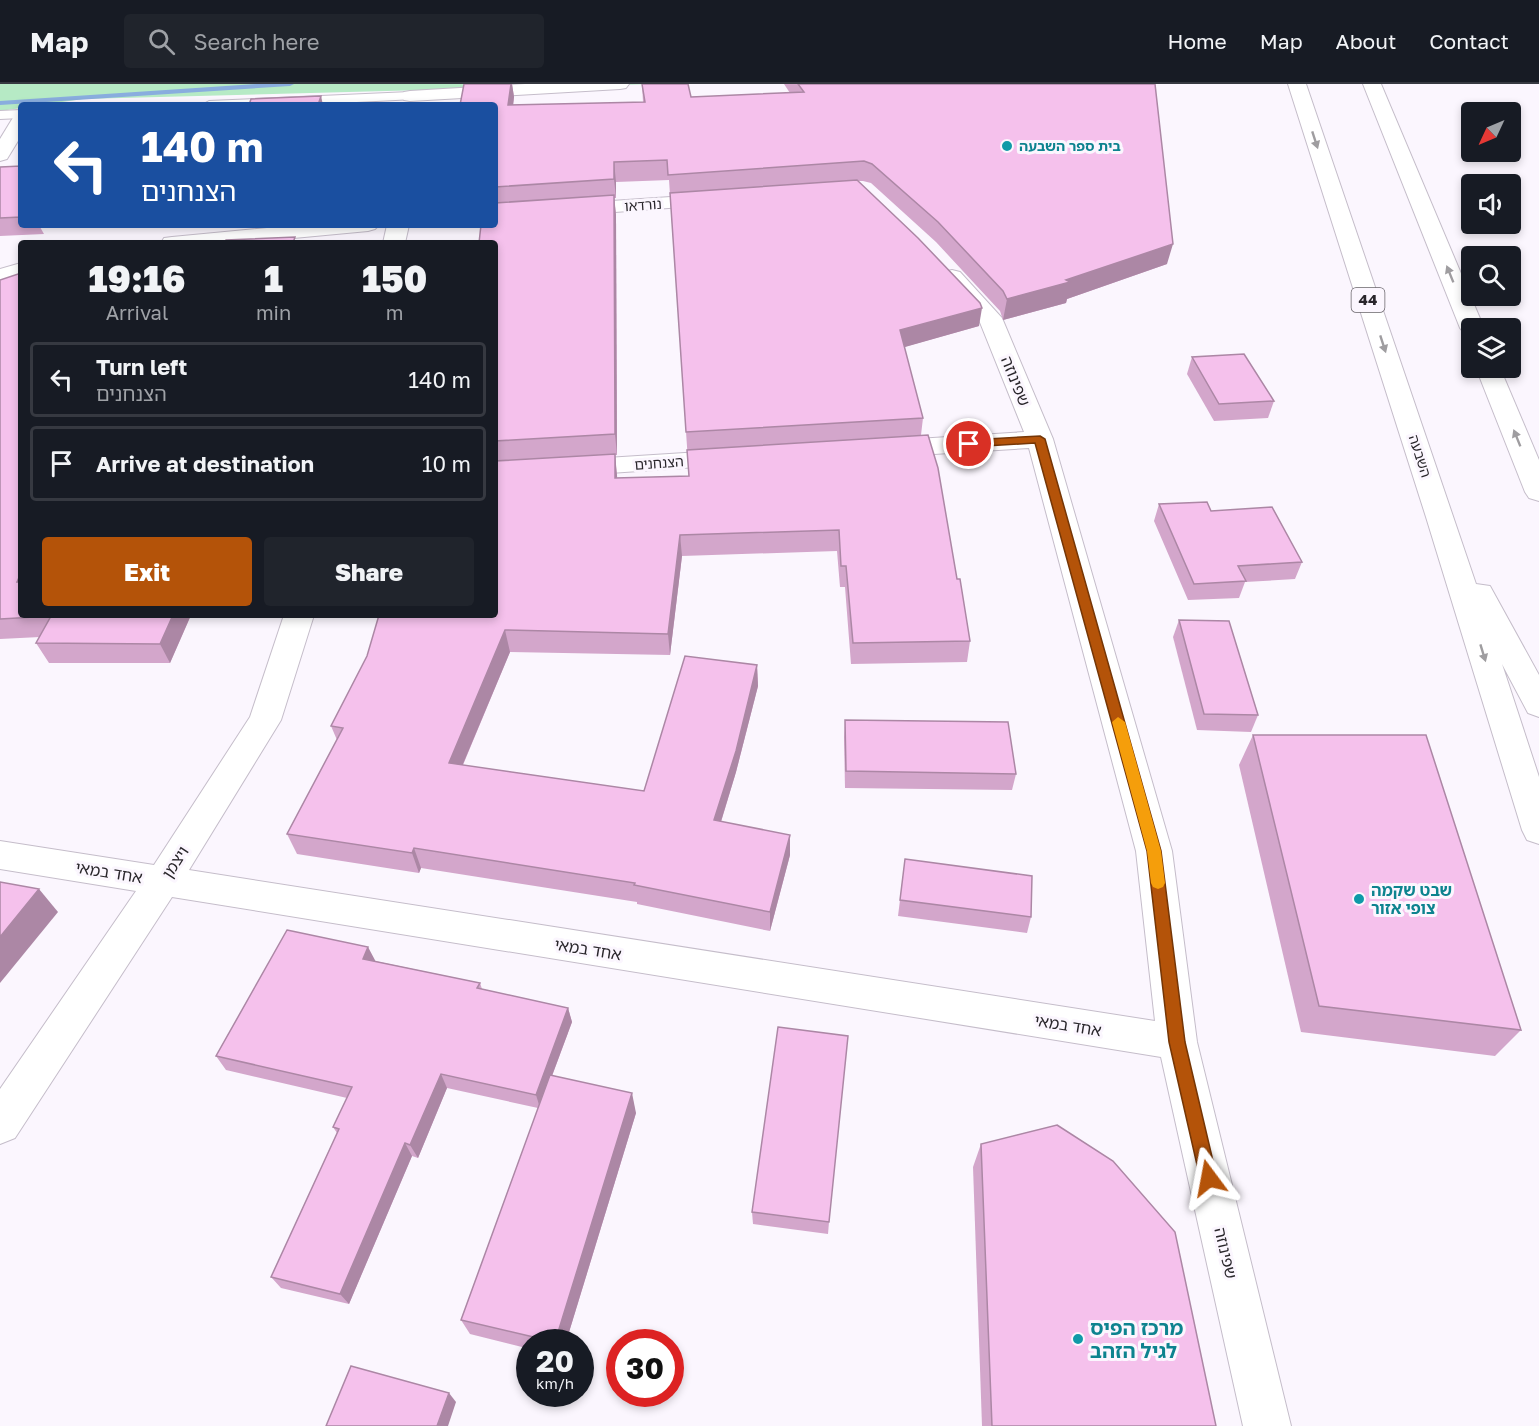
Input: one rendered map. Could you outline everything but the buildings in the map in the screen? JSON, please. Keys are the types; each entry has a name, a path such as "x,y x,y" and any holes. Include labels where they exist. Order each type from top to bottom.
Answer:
{"main road":[{"path":"410,93 620,84"},
{"name":"השבעה","path":"1297,84 1440,517 1539,830"},
{"path":"1372,84 1468,318"},
{"path":"0,155 18,125"},
{"name":"נורדאו","path":"498,215 732,199"},
{"path":"205,240 335,228"},
{"name":"שפינוזה","path":"934,258 990,318 1040,439 1154,851 1177,1042 1267,1426"},
{"path":"0,276 18,271"},
{"path":"1492,378 1539,492"},
{"path":"862,450 1040,439"},
{"name":"הצנחנים","path":"498,473 755,457"},
{"path":"1440,517 1539,705"},
{"name":"ויצמן","path":"0,1124 163,881 266,720 298,618"},
{"name":"אחד במאי","path":"0,855 1177,1042"}],"lane":[{"path":"259,102 410,93"},
{"path":"0,115 18,114"}],"green space":[{"path":"0,84 656,84 83,99 62,102 18,102 18,108 0,111"}],"waterway":[{"path":"0,103 290,84"}],"slow traffic":[{"path":"1118,722 1154,851 1158,883"}],"place":[{"name":"בית ספר השבעה","path":"1007,146"},
{"name":"שבט שקמה צופי אזור","path":"1359,899"},
{"name":"מרכז הפיס לגיל הזהב","path":"1078,1339"}],"route":[{"path":"969,444 1040,439 1154,851 1177,1042 1209,1178"}]}
